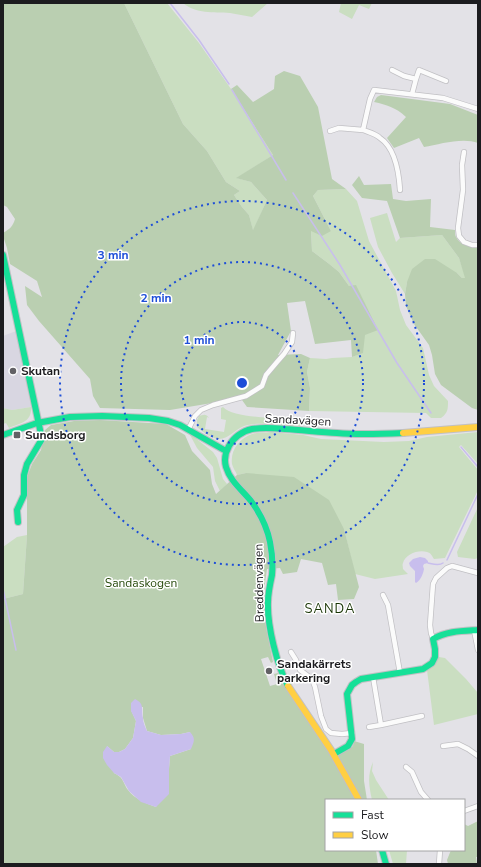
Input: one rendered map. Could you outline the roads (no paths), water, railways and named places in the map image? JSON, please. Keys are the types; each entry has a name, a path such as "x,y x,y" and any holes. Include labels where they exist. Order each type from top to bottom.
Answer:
{"street":[{"path":"392,70 404,76 416,79"},
{"path":"412,94 420,70 446,81"},
{"path":"363,130 370,99 374,90 443,98 478,109"},
{"path":"330,131 339,128 363,130 380,138 390,147 400,176 400,190"},
{"path":"464,152 462,165 463,190 458,228 459,236 464,242 472,245 478,245"},
{"path":"3,255 42,439 37,450 27,464 24,475 24,495 17,510 18,522"},
{"path":"189,428 195,416 201,410 213,405 246,396 262,386 266,376 292,342 293,333"},
{"path":"3,435 39,422 77,416 162,419 173,421 189,428 226,451"},
{"name":"Sandavägen","path":"226,451 232,440 240,433 251,429 267,428 354,434 400,433 478,427"},
{"name":"Breddenvägen","path":"226,451 226,466 229,476 260,515 270,541 272,569 268,599 268,614 273,644 282,676 334,754 358,799"},
{"path":"334,754 348,746 352,738 347,694 349,688 356,681 423,669 431,665 435,659 430,625 433,584 436,578 447,568 452,566 478,573"},
{"path":"383,595 388,605 400,673"},
{"path":"433,639 439,635 454,631 476,630 478,650"},
{"path":"291,652 300,670 312,679 321,716 326,729 331,733 352,733"},
{"path":"373,677 381,725"},
{"path":"369,726 381,725 422,716"},
{"path":"443,746 458,744 478,756"},
{"path":"406,767 412,772 421,792 427,799"},
{"path":"465,810 478,806"},
{"path":"382,851 386,864"},
{"path":"439,864 440,851"}],"waterway":[{"path":"170,3 199,40 229,84"},
{"path":"232,90 286,180"},
{"path":"293,193 340,265 397,363 431,413"},
{"path":"461,447 478,467"},
{"path":"447,560 478,494"},
{"path":"428,563 438,565 443,563"},
{"path":"3,589 16,650"}],"place":[{"name":"Skutan","path":"13,371"},
{"name":"Sundsborg","path":"17,435"},
{"name":"Sandakärrets parkering","path":"269,671"}],"district":[{"name":"SANDA","path":"330,609"}],"park label":[{"name":"Sandaskogen","path":"141,583"}]}
